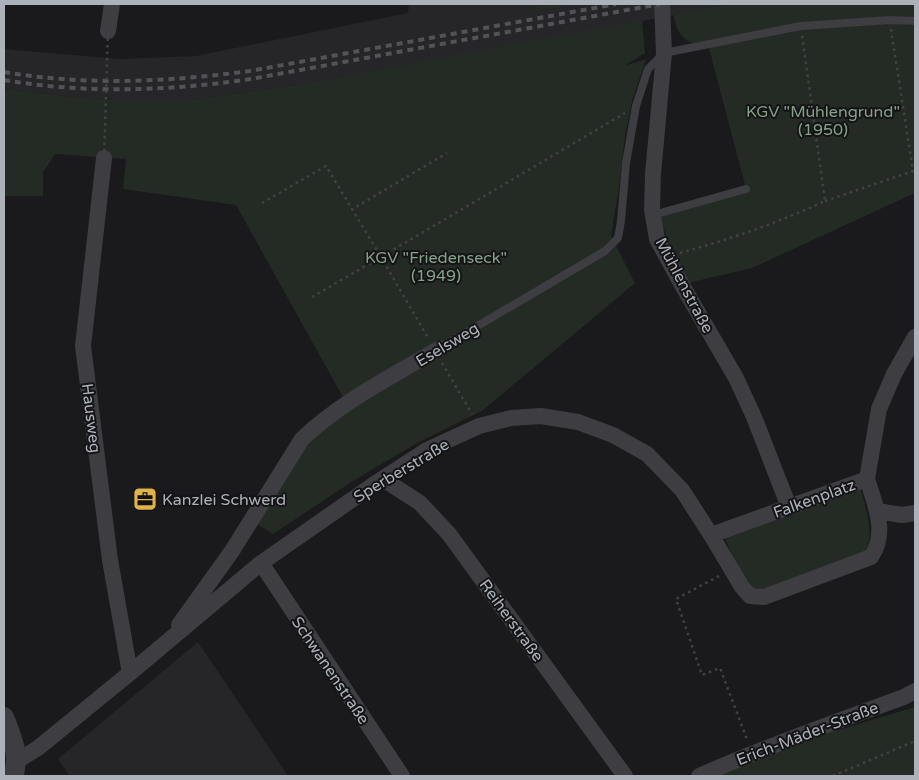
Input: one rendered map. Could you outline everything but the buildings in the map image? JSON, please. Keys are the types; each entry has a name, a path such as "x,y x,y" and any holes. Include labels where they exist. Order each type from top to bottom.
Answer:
{"street":[{"path":"108,31 112,4"},
{"name":"Mühlenstraße","path":"663,11 664,53 653,174 653,215 658,239 736,378 754,417 789,507"},
{"name":"Hausweg","path":"104,158 83,346 110,560 130,673"},
{"path":"867,479 879,409 894,374 915,337"},
{"name":"Eselsweg","path":"165,645 232,551 302,439 342,407 440,348"},
{"name":"Sperberstraße","path":"130,673 261,563 383,479 427,450 479,426 511,418 541,416 578,422 614,435 647,454 682,490 711,535"},
{"name":"Reiherstraße","path":"383,479 420,503 449,534 625,776"},
{"name":"Falkenplatz","path":"867,479 877,510 880,535 878,548 871,557 764,597 750,596 742,587 711,535 789,507 867,479"},
{"path":"877,510 902,515 915,513"},
{"name":"Schwanenstraße","path":"261,563 402,776"},
{"path":"15,769 130,673"},
{"name":"Erich-Mäder-Straße","path":"699,776 802,733 904,697 915,690"},
{"path":"4,717 15,746 15,769"}],"lane":[{"path":"664,53 732,38 801,26 890,20 915,21"},
{"name":"Eselsweg","path":"440,348 605,251 618,238 627,154 636,106 648,69 664,53"},
{"path":"653,215 746,189"}],"path":[{"path":"667,257 748,233 791,217 825,201 914,170 890,20"},
{"path":"801,26 825,201"},
{"path":"104,158 108,31"},
{"path":"312,297 636,106"},
{"path":"352,210 447,153"},
{"path":"262,203 326,166 381,257"},
{"path":"731,569 676,599 702,675 720,668 752,753"},
{"path":"833,776 915,741"}],"shaded area":[{"path":"409,4 734,4 295,85 190,100 116,100 4,89 4,49 120,59 196,56 408,13"},
{"path":"198,642 288,776 70,776 58,759"}],"green space":[{"path":"546,4 581,4 532,12 534,8"},
{"name":"KGV \"Mühlengrund\" (1950)","path":"734,4 915,4 915,193 752,268 688,283 671,248 659,210 745,185 709,48 694,44 684,38 678,29 673,14"},
{"name":"KGV \"Friedenseck\" (1949)","path":"642,20 645,53 624,66 646,59 632,101 625,136 611,236 635,283 482,411 417,443 353,481 273,534 254,522 311,438 349,408 236,205 123,189 126,159 55,154 43,173 43,196 4,196 4,89 116,100 190,100 295,85"},
{"path":"861,490 870,533 869,541 862,556 768,591 756,590 746,582 737,567 725,538"},
{"path":"915,707 915,776 719,776 832,732"}],"railway":[{"path":"4,72 96,81 157,80 219,75 250,71 616,4"},
{"path":"4,80 97,89 158,88 220,83 251,79 660,4"}],"place":[{"name":"Kanzlei Schwerd","path":"145,499"}]}
